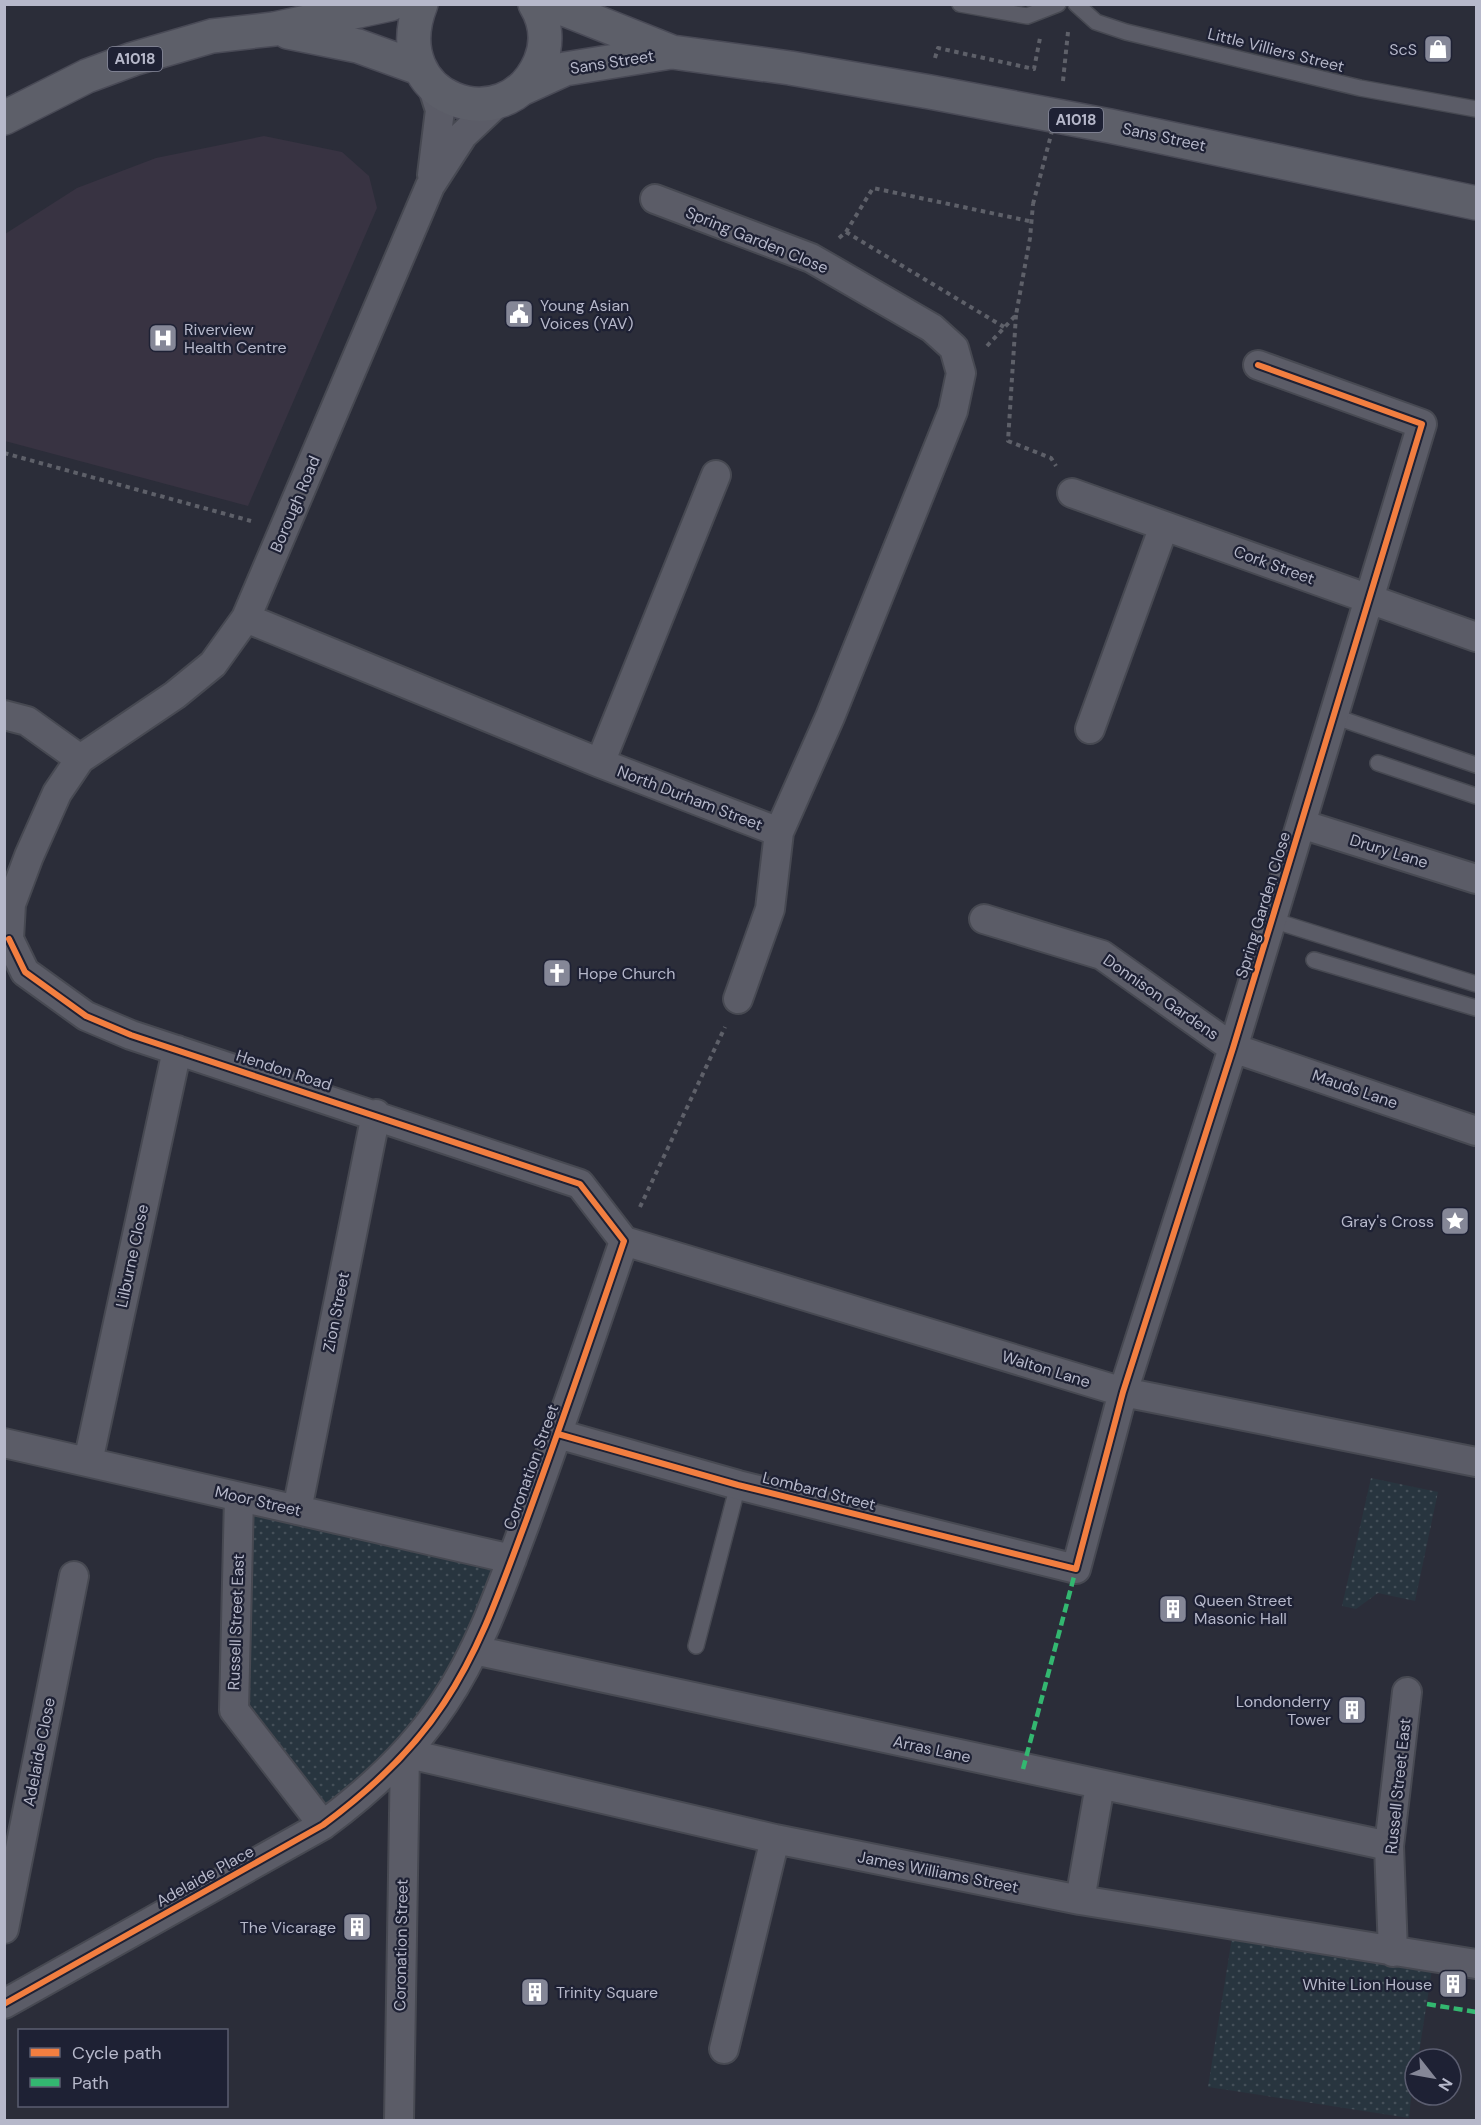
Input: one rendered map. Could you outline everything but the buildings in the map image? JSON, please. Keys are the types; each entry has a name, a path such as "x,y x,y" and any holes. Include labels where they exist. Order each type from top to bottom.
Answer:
{"main road":[{"name":"A1018","path":"4,118 87,76 134,59 212,36 274,29 391,4"},
{"path":"421,4 413,24 412,47 425,77"},
{"path":"510,95 535,74 543,54 545,33 535,4"},
{"name":"Sans Street","path":"551,4 672,52 790,68 941,94 1110,126 1476,203"},
{"name":"A1018","path":"274,29 358,46 425,77"},
{"name":"Sans Street","path":"425,77 446,96 464,103 482,104 510,95 565,69 672,52"}],"street":[{"name":"Borough Road","path":"425,77 440,110 430,186"},
{"name":"Borough Road","path":"80,759 175,695 213,664 246,618 430,186 464,135 510,95"},
{"name":"Spring Garden Close","path":"655,199 811,258 932,328 954,348 961,373"},
{"name":"Spring Garden Close","path":"1076,1569 1124,1392 1233,1048 1422,424 1258,365"},
{"name":"North Durham Street","path":"246,618 600,763 779,832 830,717 953,411 961,373"},
{"path":"600,763 716,475"},
{"name":"Cork Street","path":"1072,493 1476,637"},
{"path":"1090,729 1164,526"},
{"path":"4,715 27,721 80,759 57,793 29,856 11,904 6,942"},
{"name":"Drury Lane","path":"1301,824 1476,879"},
{"path":"738,999 770,909 779,832"},
{"name":"Donnison Gardens","path":"984,919 1102,955 1233,1048"},
{"name":"Hendon Road","path":"6,942 24,972 86,1016 177,1050 376,1114 580,1184 624,1241"},
{"name":"Mauds Lane","path":"1233,1048 1476,1131"},
{"name":"Lilburne Close","path":"88,1462 177,1050"},
{"name":"Zion Street","path":"297,1510 376,1114"},
{"name":"Walton Lane","path":"624,1241 1124,1392 1476,1462"},
{"name":"Coronation Street","path":"399,2121 405,1753 444,1704 474,1650 512,1559 558,1434 624,1241"},
{"name":"Lombard Street","path":"558,1434 738,1485 1076,1569"},
{"name":"Moor Street","path":"4,1443 512,1559"},
{"name":"Russell Street East","path":"239,1497 234,1710 323,1825"},
{"name":"Adelaide Close","path":"4,1929 74,1576"},
{"name":"Arras Lane","path":"474,1650 1389,1846"},
{"name":"Russell Street East","path":"1393,1952 1389,1846 1407,1692"},
{"name":"Adelaide Place","path":"4,2004 323,1825 365,1795 405,1753"},
{"name":"James Williams Street","path":"405,1753 775,1839 1080,1900 1476,1964"},
{"path":"1080,1900 1100,1785"},
{"path":"724,2049 775,1839"}],"lane":[{"path":"960,4 1026,16 1052,7"},
{"name":"Little Villiers Street","path":"1076,4 1096,22 1125,32 1360,88 1476,109"},
{"path":"1333,716 1476,765"},
{"path":"1378,763 1476,796"},
{"path":"1272,920 1476,984"},
{"path":"1314,960 1476,1008"},
{"path":"696,1646 738,1485"}],"path":[{"path":"932,63 938,48 1034,69 1052,7"},
{"path":"1062,90 1068,26"},
{"path":"1058,108 1029,221 1030,238 1016,315 1008,441 1051,458 1072,493"},
{"path":"811,258 846,232 873,188 1029,221"},
{"path":"846,232 1004,327"},
{"path":"961,373 1016,315"},
{"path":"4,453 284,530"},
{"path":"624,1241 738,999"}],"shaded area":[{"name":"Riverview Health Centre","path":"264,136 342,152 369,176 377,208 248,506 5,441 5,234 77,188 156,158"},
{"path":"1371,1478 1438,1492 1415,1601 1378,1593 1356,1609 1342,1606"},
{"path":"239,1497 512,1559 444,1704 323,1825 234,1710"},
{"path":"1234,1925 1434,1957 1420,2047 1403,2047 1403,2107 1410,2107 1409,2118 1208,2087"}],"marked path":[{"path":"1023,1769 1076,1569"},
{"path":"1427,2004 1476,2012"}],"cycle path":[{"path":"558,1434 738,1485 1076,1569 1123,1392 1233,1048 1422,424 1258,365"},
{"path":"4,2004 323,1825 389,1770 432,1721 469,1660 509,1567 624,1241 580,1184 131,1035 86,1016 25,972 9,939"}],"place":[{"name":"ScS","path":"1438,49"},
{"name":"Young Asian Voices (YAV)","path":"519,314"},
{"name":"Riverview Health Centre","path":"163,338"},
{"name":"Hope Church","path":"557,973"},
{"name":"Gray's Cross","path":"1455,1221"},
{"name":"Queen Street Masonic Hall","path":"1173,1609"},
{"name":"Londonderry Tower","path":"1352,1710"},
{"name":"The Vicarage","path":"357,1927"},
{"name":"White Lion House","path":"1453,1984"},
{"name":"Trinity Square","path":"535,1992"}]}
